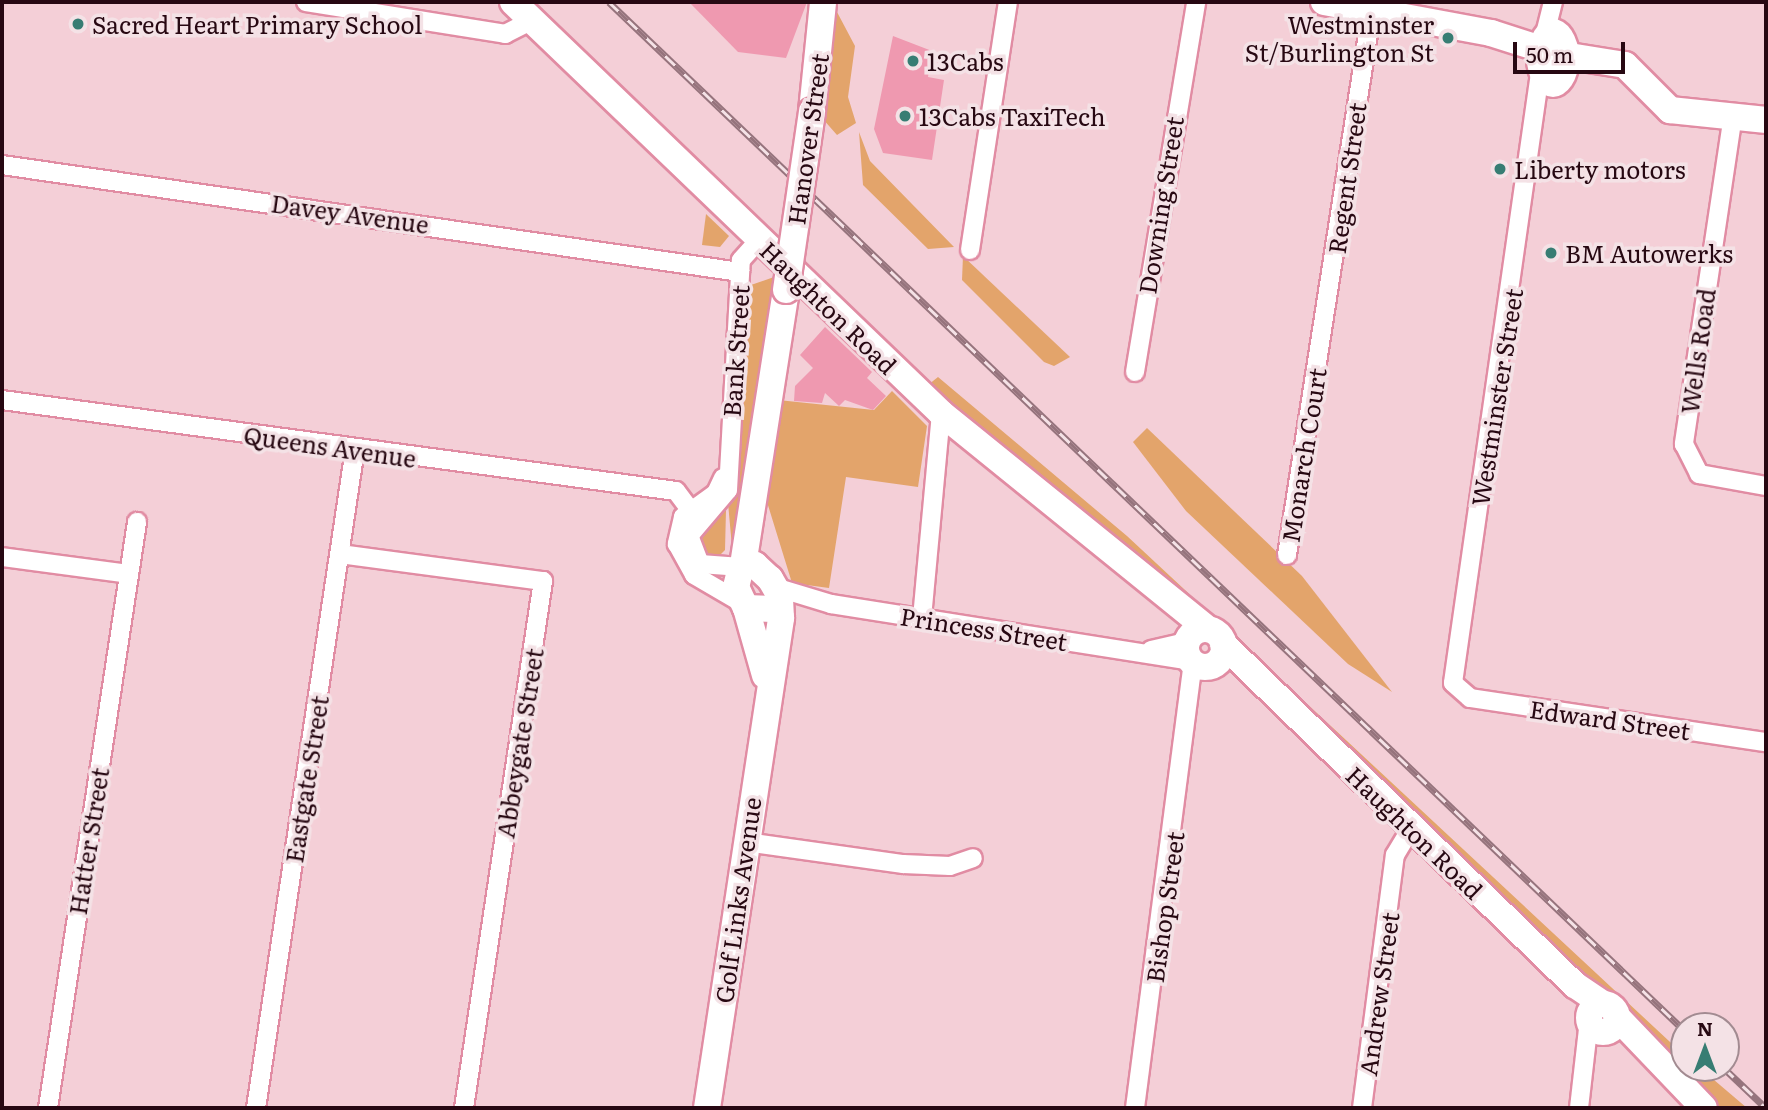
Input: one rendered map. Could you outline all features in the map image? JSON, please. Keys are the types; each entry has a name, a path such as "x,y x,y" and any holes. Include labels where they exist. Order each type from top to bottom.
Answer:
{"street":[{"path":"306,2 492,30 521,10"},
{"name":"Hanover Street","path":"786,290 812,111 823,2"},
{"name":"Hanover Street","path":"822,30 833,2"},
{"path":"970,250 1008,2"},
{"name":"Downing Street","path":"1185,2 1185,38"},
{"name":"Downing Street","path":"1135,372 1185,38 1196,2"},
{"path":"1324,2 1372,6 1491,33 1632,55 1669,97 1733,115 1766,120"},
{"name":"Westminster Street","path":"1550,44 1553,2"},
{"name":"Westminster Street","path":"1456,690 1453,678 1540,103 1559,2"},
{"name":"Regent Street","path":"1318,355 1372,6"},
{"name":"Haughton Road","path":"521,10 949,420 1093,530 1162,593 1202,651 1254,679 1575,985 1601,1019"},
{"name":"Wells Road","path":"1733,115 1684,444 1699,474 1766,486"},
{"name":"Davey Avenue","path":"2,165 741,266"},
{"name":"Bank Street","path":"692,517 716,493 726,469 741,266 759,240"},
{"name":"Golf Links Avenue","path":"708,1108 767,691 764,585 756,471 786,290"},
{"name":"Monarch Court","path":"1287,555 1318,355"},
{"name":"Queens Avenue","path":"2,400 676,491 692,517"},
{"path":"916,617 938,470 949,420"},
{"name":"Eastgate Street","path":"256,1108 355,449"},
{"path":"692,517 689,548 700,564 764,585"},
{"path":"692,517 677,544 685,567 744,605"},
{"name":"Hatter Street","path":"48,1108 137,522"},
{"name":"Abbeygate Street","path":"340,554 543,581 464,1108"},
{"path":"2,556 128,574"},
{"path":"744,605 764,585"},
{"path":"744,605 736,587 764,585"},
{"name":"Princess Street","path":"764,585 831,604 1137,651 1202,651"},
{"name":"Golf Links Avenue","path":"744,605 761,642 767,691"},
{"name":"Bishop Street","path":"1135,1108 1202,651"},
{"name":"Edward Street","path":"1456,690 1480,700 1766,743"},
{"name":"Andrew Street","path":"1362,1108 1395,880 1396,849 1415,832"},
{"path":"746,842 903,864 950,866 973,858"},
{"path":"1579,1108 1585,1060 1601,1019 1639,1046 1704,1108"}],"shaded area":[{"path":"837,12 855,46 848,97 856,123 837,135 822,118"},
{"path":"859,132 870,161 954,247 928,249 863,185"},
{"path":"706,214 729,236 720,247 702,245"},
{"path":"963,256 1070,357 1054,366 1044,362 962,280"},
{"path":"774,277 732,547 728,503 748,286"},
{"path":"938,377 1127,536 1670,1042 1670,1060 1609,994 1594,989 1224,633 1116,536 928,385"},
{"path":"892,391 927,426 918,487 846,477 829,588 792,583 767,502 778,400 874,410"},
{"path":"1147,428 1302,576 1392,692 1348,664 1186,511 1133,442"},
{"path":"726,510 725,550 712,563 695,542"},
{"path":"1690,1082 1716,1082 1747,1108 1714,1108"}],"building":[{"path":"689,2 807,2 786,58 738,52"},
{"path":"893,36 932,51 928,77 944,80 932,160 883,153 874,129"},
{"path":"825,327 872,372 867,378 886,396 873,410 845,400 839,406 825,393 822,403 794,401 795,386 813,368 800,355"}],"railway":[{"path":"609,2 1670,1017"},
{"path":"1739,1082 1766,1108"}],"place":[{"name":"Sacred Heart Primary School","path":"78,24"},
{"name":"Westminster St/Burlington St","path":"1448,38"},
{"name":"13Cabs","path":"913,61"},
{"name":"13Cabs TaxiTech","path":"905,116"},
{"name":"Liberty motors","path":"1500,169"},
{"name":"BM Autowerks","path":"1551,253"}]}
